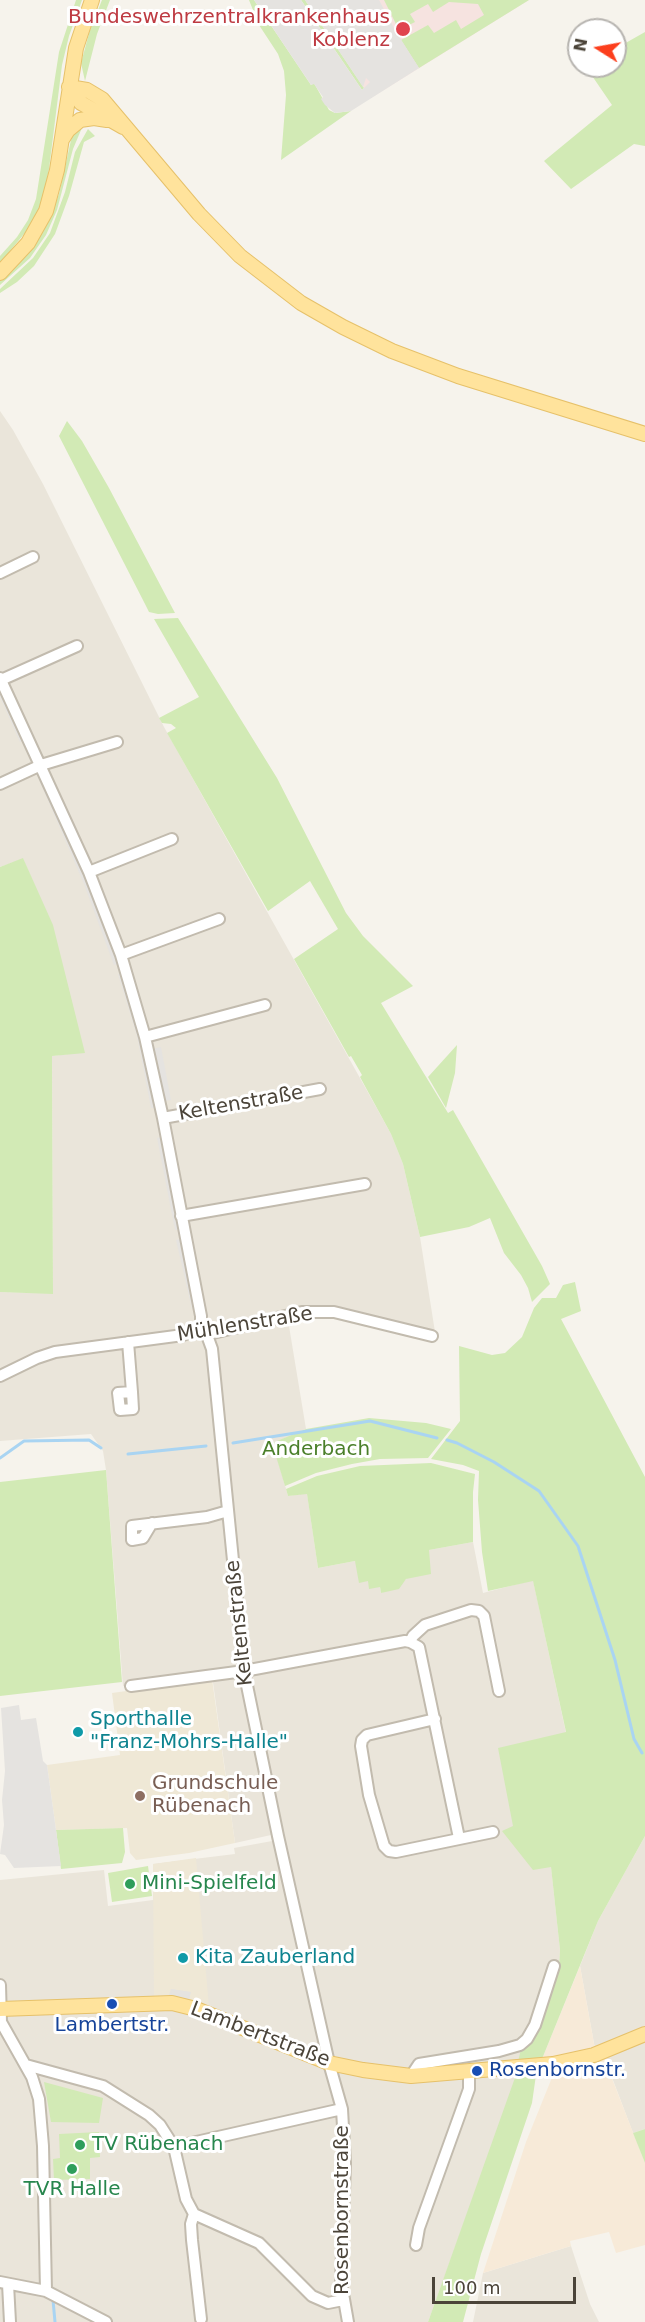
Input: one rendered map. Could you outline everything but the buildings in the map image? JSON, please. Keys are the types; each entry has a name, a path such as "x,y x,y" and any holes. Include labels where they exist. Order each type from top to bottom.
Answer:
{"main road":[{"path":"0,273 20,255 41,223 54,184 79,37 93,0"},
{"path":"69,87 77,100 125,128"},
{"path":"69,87 87,90 97,96 116,114 125,128 199,214 240,256 301,303 392,351 458,376 645,434"},
{"path":"62,140 68,130 80,120 94,118 109,120"},
{"name":"Lambertstraße","path":"1,2009 172,2003 196,2009 329,2063 411,2076 553,2064 603,2053 645,2034"}],"street":[{"path":"0,573 33,557"},
{"name":"Keltenstraße","path":"77,646 1,679 89,872 121,955 145,1037 163,1118 201,1316 201,1328 212,1349 244,1671 329,2063"},
{"path":"0,784 41,765 117,742"},
{"path":"89,872 172,839"},
{"path":"121,955 219,919"},
{"path":"145,1037 266,1005"},
{"name":"Keltenstraße","path":"163,1118 320,1089"},
{"path":"181,1216 365,1184"},
{"name":"Mühlenstraße","path":"0,1376 55,1352 183,1335 201,1328 213,1332 302,1312 334,1312 432,1336"},
{"path":"128,1342 132,1392"},
{"path":"153,1524 207,1517 228,1511"},
{"path":"410,1642 425,1625 471,1610 479,1611 484,1616 499,1691"},
{"path":"131,1686 244,1671 405,1641 410,1642 419,1647 459,1838"},
{"path":"435,1719 366,1735 362,1740 369,1795 384,1846 389,1851 396,1852 493,1832"},
{"path":"411,2076 419,2064 499,2051 520,2045 527,2039 535,2025 554,1966"},
{"path":"0,1985 1,2022 37,2086 41,2116 46,2291"},
{"name":"Rosenbornstraße","path":"329,2063 342,2109 345,2146 342,2256 343,2300 348,2322"},
{"path":"26,2065 103,2086 116,2092 149,2115 160,2126 174,2147 186,2199 194,2214 259,2243 312,2296 328,2302 343,2300"},
{"path":"416,2245 419,2228 469,2089 470,2072"},
{"path":"174,2147 342,2109"},
{"path":"194,2214 191,2224 192,2240 201,2319"},
{"path":"10,2322 4,2283 46,2291 106,2322"}],"shaded area":[{"path":"254,0 301,0 362,90 370,82 366,78 363,87 305,0 379,0 419,68 351,111 335,113 325,105 321,99 323,97 314,84 311,85"},
{"name":"Bundeswehrzentralkrankenhaus Koblenz","path":"305,0 529,0 371,98"},
{"path":"0,411 43,484 164,727 391,1134 403,1164 420,1237 435,1332 334,1316 311,1315 288,1320 306,1429 273,1443 288,1496 307,1493 318,1568 355,1561 368,1581 380,1587 381,1593 406,1579 429,1550 473,1542 483,1593 533,1580 566,1733 551,1866 560,1950 559,1966 518,2062 513,2088 428,2322 0,2322 0,1880 104,1870 108,1906 153,1900 153,1864 235,1854 234,1848 272,1841 271,1835 235,1843 212,1675 123,1686 103,1451 91,1434 0,1441 0,1292 53,1293 52,1056 84,1052 52,925 23,859 0,867"},
{"path":"0,688 24,740 20,742 0,697"},
{"path":"40,775 65,829 118,964 114,965 84,884 38,777"},
{"path":"122,973 141,1037 155,1108 151,1108 137,1036 118,974"},
{"path":"161,1047 171,1100 163,1101 152,1049"},
{"path":"161,1137 179,1229 175,1230 157,1138"},
{"path":"180,1239 195,1309 192,1309 176,1240"},
{"name":"Grundschule Rübenach","path":"212,1679 235,1843 189,1853 136,1860 130,1853 127,1828 56,1830 47,1765 120,1755 112,1693"},
{"path":"19,1705 21,1720 36,1718 43,1761 47,1765 61,1866 14,1868 5,1855 0,1854 4,1825 2,1800 5,1771 1,1708"},
{"path":"645,1836 645,2129 633,2133 605,2059 599,2059 595,2049 580,1966 598,1921"},
{"path":"196,1858 209,2007 189,2000 190,1992 171,1989 169,1996 154,1997 153,1864"},
{"path":"580,1966 595,2049 542,2059"},
{"path":"171,1989 191,1992 189,2000 169,1996"},
{"path":"604,2058 645,2163 645,2245 616,2253 609,2232 570,2241 571,2246 483,2273 526,2142 555,2070"},
{"path":"571,2246 590,2304 599,2322 473,2322 483,2273"}],"green space":[{"path":"76,0 82,0 69,36 62,65 49,169 42,203 29,228 0,263 0,256 28,220 36,199 59,52"},
{"path":"102,0 110,0 97,34 85,81 81,63 90,30"},
{"path":"249,0 254,0 311,85 314,83 329,110 335,113 351,111 281,160 286,95 284,71 278,54 259,25"},
{"path":"301,0 305,0 364,88 362,90"},
{"path":"384,0 529,0 419,68 401,40 428,25 434,33 456,20 461,29 484,15 478,4 449,2 433,12 428,4 410,14 415,22 399,30"},
{"path":"645,32 645,146 634,144 571,189 544,161 612,105 594,78 627,78 627,42"},
{"path":"84,123 73,149 57,210 46,235 30,258 0,285 0,280 27,254 48,222 59,194 71,140 74,132"},
{"path":"88,129 95,136 84,142 69,196 55,234 34,266 17,282 0,293 0,289 33,258 50,233 65,192 75,152"},
{"path":"67,421 82,441 109,488 175,613 149,612 59,436"},
{"path":"178,618 277,778 346,913 363,936 413,986 381,1003 448,1113 453,1110 542,1266 550,1284 532,1302 521,1275 504,1253 490,1218 469,1227 420,1237 403,1164 391,1134 360,1077 362,1075 351,1056 349,1057 294,959 338,929 310,881 268,911 167,733 176,728 171,724 162,723 159,718 199,697 154,619"},
{"path":"23,858 53,925 85,1053 52,1056 53,1294 0,1292 0,867"},
{"path":"457,1045 455,1073 446,1108 428,1077"},
{"path":"575,1282 581,1311 561,1319 645,1477 645,1836 598,1921 542,2059 518,2062 521,2049 559,1966 560,1950 551,1867 533,1870 502,1831 513,1826 498,1748 566,1732 533,1581 488,1591 478,1500 479,1471 463,1465 431,1459 460,1421 459,1346 492,1355 505,1353 522,1337 534,1308 542,1298 556,1298 563,1285"},
{"name":"Anderbach","path":"369,1418 426,1423 451,1429 428,1458 380,1459 352,1464 316,1473 285,1486 272,1443 306,1429"},
{"path":"431,1463 475,1474 473,1542 429,1550 431,1574 406,1579 399,1589 381,1593 380,1587 369,1589 368,1581 359,1583 355,1561 318,1568 307,1494 288,1496 286,1489 317,1476 360,1466"},
{"path":"106,1470 122,1682 0,1696 0,1482"},
{"path":"123,1828 125,1852 122,1863 61,1869 56,1830"},
{"name":"Mini-Spielfeld","path":"148,1866 152,1896 112,1902 108,1873"},
{"path":"517,2072 533,2072 536,2075 532,2103 481,2254 463,2322 428,2322"},
{"path":"44,2082 103,2098 99,2123 51,2122"},
{"path":"645,2129 645,2163 633,2133"},
{"path":"99,2132 100,2157 90,2158 90,2179 54,2180 53,2159 60,2158 59,2134"}],"waterway":[{"name":"Anderbach","path":"233,1443 370,1421 437,1438"},
{"name":"Anderbach","path":"0,1458 24,1441 89,1440 101,1448"},
{"name":"Anderbach","path":"447,1440 494,1462 539,1491 578,1546 615,1660 634,1739 642,1753"},
{"name":"Anderbach","path":"128,1454 206,1446"},
{"path":"53,2300 55,2322"}],"place":[{"name":"Bundeswehrzentralkrankenhaus Koblenz","path":"403,29"},
{"name":"Sporthalle \"Franz-Mohrs-Halle\"","path":"78,1732"},
{"name":"Grundschule Rübenach","path":"140,1796"},
{"name":"Mini-Spielfeld","path":"130,1884"},
{"name":"Kita Zauberland","path":"183,1958"},
{"name":"Lambertstr.","path":"112,2004"},
{"name":"Rosenbornstr.","path":"477,2071"},
{"name":"TV Rübenach","path":"80,2145"},
{"name":"TVR Halle","path":"72,2169"}]}
